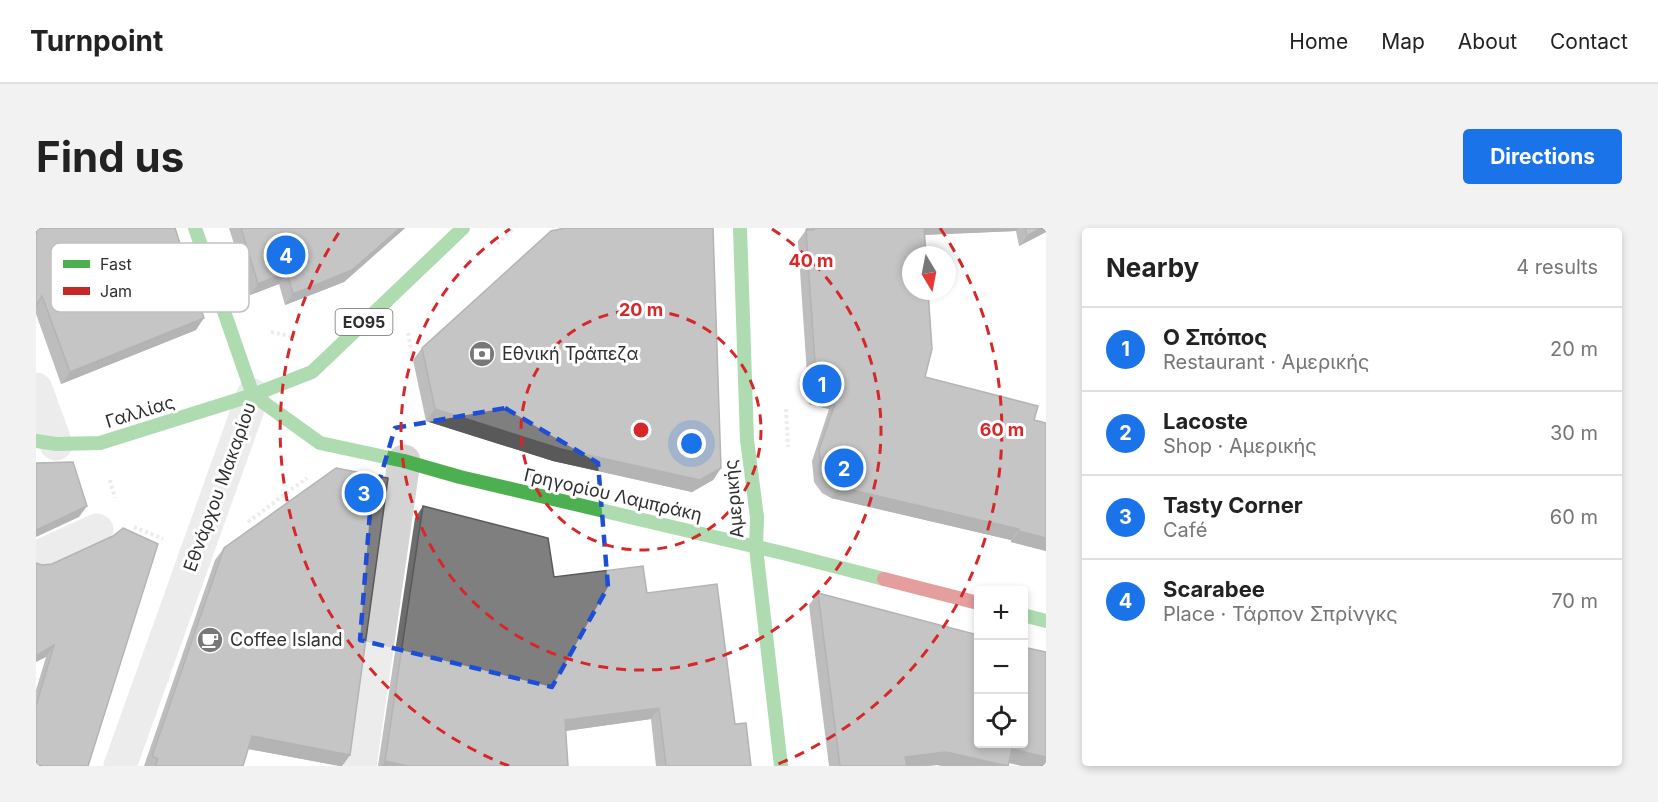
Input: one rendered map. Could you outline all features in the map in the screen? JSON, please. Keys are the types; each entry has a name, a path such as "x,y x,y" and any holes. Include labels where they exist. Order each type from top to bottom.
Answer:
{"street":[{"path":"195,228 200,243"},
{"name":"Εθνάρχου Μακαρίου","path":"120,766 253,395 312,372 462,228"},
{"name":"Αμερικής","path":"740,228 747,440 758,517 756,548 781,766"},
{"path":"224,312 253,395"},
{"path":"36,389 46,443"},
{"name":"Γαλλίας","path":"46,443 100,443 253,395"},
{"name":"Γρηγορίου Λαμπράκη","path":"253,395 320,443 404,460 460,477 787,554 974,602"},
{"path":"360,766 404,460"},
{"path":"36,558 97,530"},
{"path":"1028,616 1046,621"}],"path":[{"path":"406,327 416,370"},
{"path":"786,406 789,453"},
{"path":"241,527 313,474"}],"highlighted area":[{"path":"505,408 598,463 608,587 552,687 360,640 370,512 395,428"}],"building":[{"path":"36,228 175,228 180,243 51,243 51,312 202,312 204,318 70,372 42,296 36,306"},
{"path":"241,228 400,228 352,270 293,294 287,272 258,284 249,254 249,243 246,243"},
{"path":"565,228 713,228 721,468 700,480 561,449 435,409 422,348 551,231"},
{"path":"814,228 924,228 925,246 902,246 902,300 929,300 932,349 925,377 1038,406 1034,420 1046,423 1046,538 1019,531 1019,529 839,487 830,482 822,471 819,450 837,398 817,393 806,230 814,230"},
{"path":"1025,228 1041,228 1027,236"},
{"path":"73,462 87,506 36,530 36,463"},
{"path":"336,468 388,478 350,755 252,736 243,766 155,766 158,759 152,756 224,548"},
{"path":"423,506 548,538 554,577 643,566 647,593 717,584 735,724 746,723 751,766 666,766 659,708 565,720 568,766 408,766 385,761"},
{"path":"123,528 158,544 88,766 36,766 36,706 54,645 36,656 36,563 52,564 113,536"},
{"path":"818,593 974,634 974,748 1028,748 1028,648 1046,652 1046,757 1012,749 1008,766 946,752 905,757 907,766 840,766"}],"traffic: fast":[{"path":"195,228 200,243"},
{"path":"36,441 56,444 100,443 253,395 312,372 463,228"},
{"path":"740,228 747,440 757,517 756,548 781,766"},
{"path":"224,312 253,395 320,443 404,461 460,477 884,579"},
{"path":"1028,616 1046,621"}],"traffic: jam":[{"path":"884,579 974,602"}],"place":[{"name":"Scarabee","path":"286,255"},
{"name":"Εθνική Τράπεζα","path":"482,354"},
{"name":"Ο Σπόπος","path":"822,384"},
{"name":"Lacoste","path":"844,468"},
{"name":"Tasty Corner","path":"364,493"},
{"name":"Coffee Island","path":"210,640"}]}
